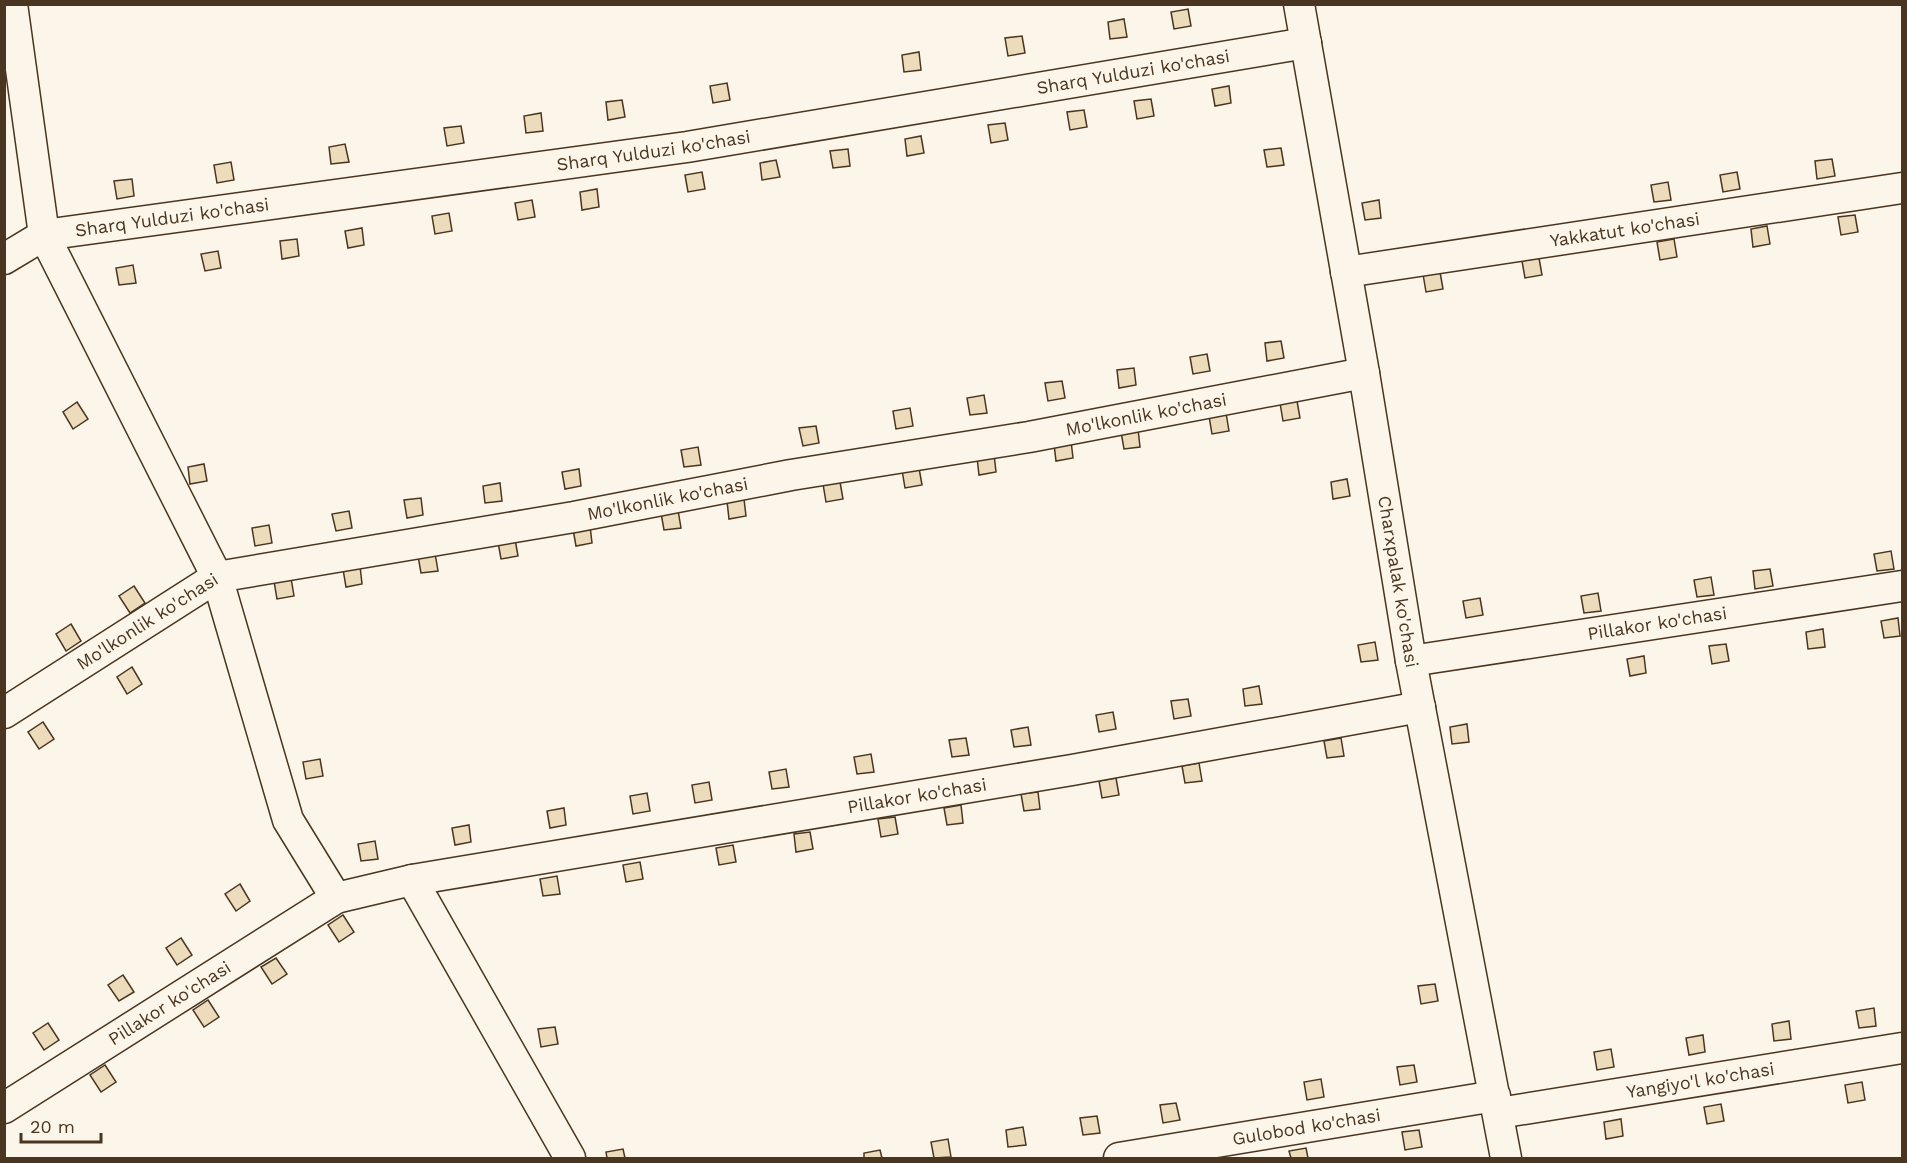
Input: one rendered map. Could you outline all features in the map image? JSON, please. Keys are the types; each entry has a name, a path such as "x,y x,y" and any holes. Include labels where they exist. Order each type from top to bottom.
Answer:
{"street":[{"path":"12,4 44,235 217,577 288,820 336,898"},
{"name":"Charxpalak ko'chasi","path":"1299,4 1364,373 1411,661 1506,1158"},
{"name":"Sharq Yulduzi ko'chasi","path":"4,259 44,235 687,147 1306,43"},
{"name":"Yakkatut ko'chasi","path":"1346,272 1902,188"},
{"name":"Mo'lkonlik ko'chasi","path":"4,712 217,577 574,517 791,476 1029,437 1364,373"},
{"name":"Pillakor ko'chasi","path":"1411,661 1902,586"},
{"name":"Pillakor ko'chasi","path":"4,1108 336,898 412,880 1048,774 1420,707"},
{"path":"412,880 570,1158"},
{"name":"Yangiyo'l ko'chasi","path":"1497,1105 1902,1048"},
{"name":"Gulobod ko'chasi","path":"1119,1158 1497,1105"}],"building":[{"path":"1188,9 1191,26 1174,29 1171,12"},
{"path":"1124,19 1127,37 1110,39 1108,22"},
{"path":"1022,36 1025,53 1008,56 1005,38"},
{"path":"919,52 921,70 904,72 902,55"},
{"path":"727,83 730,100 713,103 710,86"},
{"path":"1229,86 1231,103 1215,106 1212,89"},
{"path":"1151,99 1154,116 1137,119 1134,101"},
{"path":"622,100 625,117 608,120 606,102"},
{"path":"1084,110 1087,127 1070,130 1067,112"},
{"path":"541,113 543,131 526,133 524,116"},
{"path":"1005,123 1008,140 991,143 988,125"},
{"path":"461,126 464,143 447,146 444,128"},
{"path":"921,136 924,153 907,156 905,139"},
{"path":"345,144 349,162 331,164 329,147"},
{"path":"1281,148 1284,165 1267,167 1264,150"},
{"path":"848,149 850,166 833,168 830,151"},
{"path":"1832,159 1835,176 1817,179 1815,161"},
{"path":"776,160 780,177 762,180 760,163"},
{"path":"231,162 234,180 217,183 214,165"},
{"path":"702,172 705,189 688,192 685,175"},
{"path":"1737,172 1740,189 1723,192 1720,175"},
{"path":"132,179 134,196 117,199 114,181"},
{"path":"1668,182 1671,200 1654,202 1651,185"},
{"path":"597,189 599,207 582,210 580,192"},
{"path":"532,200 535,217 518,220 515,203"},
{"path":"1379,200 1381,218 1365,220 1362,203"},
{"path":"449,213 452,231 435,234 432,216"},
{"path":"1855,215 1858,232 1841,235 1838,217"},
{"path":"1767,226 1770,244 1753,247 1751,229"},
{"path":"362,228 364,245 348,248 345,231"},
{"path":"297,239 299,256 282,259 280,241"},
{"path":"1674,239 1677,257 1660,260 1657,242"},
{"path":"218,251 221,268 205,271 201,254"},
{"path":"1539,258 1542,275 1525,278 1522,261"},
{"path":"133,265 136,283 119,285 116,268"},
{"path":"1440,272 1443,289 1426,292 1423,274"},
{"path":"1281,341 1284,358 1267,361 1265,343"},
{"path":"1207,354 1210,371 1193,374 1190,357"},
{"path":"1134,368 1136,385 1119,388 1117,370"},
{"path":"1062,381 1065,398 1048,401 1045,383"},
{"path":"984,395 987,413 970,415 967,398"},
{"path":"1297,401 1300,418 1283,421 1280,403"},
{"path":"77,402 88,419 73,429 63,412"},
{"path":"910,408 913,426 896,429 893,411"},
{"path":"1226,413 1229,431 1212,434 1209,416"},
{"path":"816,426 819,443 803,446 799,428"},
{"path":"1138,429 1140,447 1124,449 1121,432"},
{"path":"1071,441 1073,458 1056,461 1054,444"},
{"path":"698,447 701,465 684,467 681,450"},
{"path":"994,454 996,472 979,475 977,457"},
{"path":"204,464 207,481 190,484 188,467"},
{"path":"919,468 922,485 905,488 902,470"},
{"path":"579,469 581,486 565,489 562,472"},
{"path":"1347,479 1350,496 1333,499 1331,482"},
{"path":"840,482 843,499 826,502 823,484"},
{"path":"500,483 502,501 485,503 483,486"},
{"path":"421,498 423,515 407,518 404,500"},
{"path":"744,499 746,516 729,519 727,501"},
{"path":"678,510 681,528 664,530 661,513"},
{"path":"349,511 352,528 336,531 332,514"},
{"path":"269,525 272,543 255,546 252,528"},
{"path":"590,526 592,543 576,546 573,529"},
{"path":"515,539 518,556 501,559 498,542"},
{"path":"1891,551 1894,569 1877,571 1874,554"},
{"path":"435,553 438,571 421,573 418,556"},
{"path":"360,566 362,584 346,587 343,569"},
{"path":"1770,569 1773,586 1755,589 1753,571"},
{"path":"1711,577 1714,595 1697,597 1694,580"},
{"path":"291,578 294,596 277,599 274,581"},
{"path":"134,586 145,603 130,613 119,596"},
{"path":"1598,593 1601,611 1584,613 1581,596"},
{"path":"1480,598 1483,615 1466,618 1463,601"},
{"path":"1898,618 1900,636 1884,638 1881,621"},
{"path":"71,624 81,641 66,651 56,634"},
{"path":"1823,629 1825,647 1808,649 1806,632"},
{"path":"1375,642 1378,660 1361,662 1358,645"},
{"path":"1726,644 1729,661 1712,664 1709,646"},
{"path":"1644,656 1646,673 1630,676 1627,659"},
{"path":"132,667 142,684 127,694 117,677"},
{"path":"1259,686 1262,704 1245,706 1243,689"},
{"path":"1188,699 1191,716 1174,719 1171,701"},
{"path":"1113,712 1116,729 1099,732 1096,715"},
{"path":"43,722 54,739 39,749 28,732"},
{"path":"1467,724 1469,742 1452,744 1450,727"},
{"path":"1028,727 1031,745 1014,747 1011,730"},
{"path":"966,738 969,755 952,757 949,740"},
{"path":"1341,738 1344,756 1327,758 1324,741"},
{"path":"871,754 874,772 857,774 854,757"},
{"path":"320,759 323,776 306,779 303,762"},
{"path":"1199,763 1202,781 1185,783 1182,766"},
{"path":"786,769 789,787 772,789 769,772"},
{"path":"1116,778 1119,795 1102,798 1099,781"},
{"path":"709,782 712,800 695,803 692,785"},
{"path":"1038,792 1040,809 1024,811 1021,794"},
{"path":"647,793 650,811 633,814 630,796"},
{"path":"961,805 963,823 947,825 944,808"},
{"path":"564,808 566,825 550,828 547,811"},
{"path":"895,817 898,834 881,837 878,819"},
{"path":"469,825 471,842 455,845 452,828"},
{"path":"810,832 813,849 796,852 794,834"},
{"path":"375,841 378,859 361,861 358,844"},
{"path":"733,845 736,862 719,865 716,848"},
{"path":"640,862 643,879 626,882 623,865"},
{"path":"557,876 560,894 543,896 540,879"},
{"path":"240,884 250,901 236,911 225,894"},
{"path":"343,915 354,932 339,942 328,925"},
{"path":"181,938 192,955 177,965 166,948"},
{"path":"276,958 287,974 272,984 261,967"},
{"path":"123,975 134,992 119,1001 108,985"},
{"path":"1435,984 1438,1001 1421,1004 1418,986"},
{"path":"208,1000 219,1017 204,1027 193,1010"},
{"path":"1874,1008 1876,1026 1859,1028 1856,1011"},
{"path":"1789,1021 1791,1039 1774,1041 1772,1024"},
{"path":"48,1023 59,1040 44,1050 33,1033"},
{"path":"555,1027 558,1044 541,1047 538,1029"},
{"path":"1703,1035 1705,1052 1689,1055 1686,1038"},
{"path":"1611,1049 1614,1067 1597,1070 1594,1052"},
{"path":"105,1065 116,1082 101,1092 90,1075"},
{"path":"1414,1065 1417,1082 1400,1085 1397,1067"},
{"path":"1321,1079 1324,1097 1307,1100 1304,1082"},
{"path":"1862,1082 1865,1100 1848,1103 1845,1085"},
{"path":"1176,1103 1180,1120 1163,1123 1160,1105"},
{"path":"1721,1104 1724,1121 1707,1124 1704,1107"},
{"path":"1097,1116 1100,1133 1083,1135 1080,1118"},
{"path":"1621,1119 1623,1136 1606,1139 1604,1122"},
{"path":"1023,1127 1026,1145 1008,1147 1006,1130"},
{"path":"1419,1130 1422,1147 1405,1150 1402,1132"},
{"path":"948,1139 951,1157 934,1158 931,1142"},
{"path":"1306,1148 1308,1158 1291,1158 1289,1151"},
{"path":"623,1149 625,1158 607,1158 606,1152"},
{"path":"880,1150 882,1158 864,1158 864,1153"}]}
